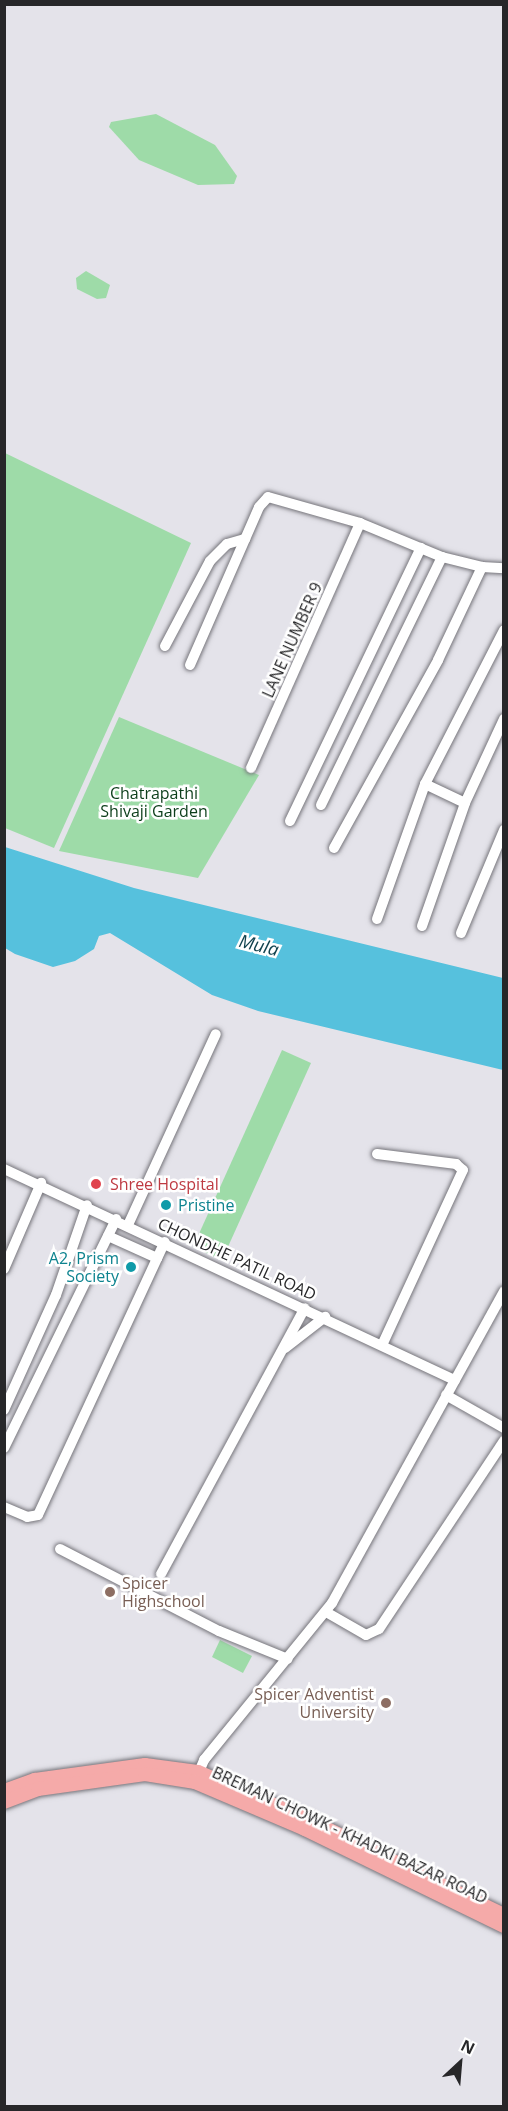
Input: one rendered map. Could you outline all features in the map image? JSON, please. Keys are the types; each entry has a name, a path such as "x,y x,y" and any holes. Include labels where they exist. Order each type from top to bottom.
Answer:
{"main road":[{"name":"BREMAN CHOWK - KHADKI BAZAR ROAD","path":"4,1791 37,1785 145,1774 196,1777 309,1820 504,1915"},
{"name":"BREMAN CHOWK - KHADKI BAZAR ROAD","path":"196,1777 504,1926"},
{"name":"BREMAN CHOWK - KHADKI BAZAR ROAD","path":"4,1802 37,1785"}],"street":[{"path":"190,665 245,539 268,497 360,523 442,557 482,567 504,568"},
{"name":"LANE NUMBER 9","path":"251,768 360,523"},
{"path":"165,646 210,561 227,544 245,539"},
{"path":"290,821 421,548"},
{"path":"321,805 442,557"},
{"path":"334,848 438,660 482,567"},
{"path":"377,920 425,784 504,630"},
{"path":"422,926 465,802 504,719"},
{"path":"425,784 465,802"},
{"path":"460,933 504,830"},
{"path":"128,1225 216,1034"},
{"path":"376,1154 457,1164 463,1170 382,1345"},
{"name":"CHONDHE PATIL ROAD","path":"4,1169 41,1183 454,1380"},
{"path":"4,1269 41,1183"},
{"path":"4,1410 56,1295 87,1205"},
{"path":"4,1448 116,1219"},
{"path":"108,1236 157,1258"},
{"path":"4,1507 27,1517 38,1515 165,1242"},
{"path":"196,1777 326,1612 504,1291"},
{"path":"161,1574 305,1308"},
{"path":"283,1348 325,1317"},
{"path":"446,1395 504,1428"},
{"path":"326,1612 366,1635 379,1629 504,1441"},
{"path":"60,1549 219,1631 288,1659"}],"green space":[{"path":"156,114 215,145 237,176 234,184 198,185 139,160 109,127 111,122"},
{"path":"86,271 110,285 106,298 97,299 77,289 76,278"},
{"path":"5,453 191,543 54,848 5,828"},
{"name":"Chatrapathi Shivaji Garden","path":"119,717 259,775 198,878 59,851"},
{"path":"282,1050 311,1063 222,1260 193,1247"},
{"path":"220,1640 252,1656 243,1673 212,1657"}],"water":[{"name":"Mula","path":"5,847 134,888 503,978 503,1070 258,1011 212,995 110,933 99,936 94,949 75,961 53,967 15,954 5,948"}],"place":[{"name":"Shree Hospital","path":"96,1184"},
{"name":"Pristine","path":"166,1205"},
{"name":"A2, Prism Society","path":"131,1267"},
{"name":"Spicer Highschool","path":"110,1592"},
{"name":"Spicer Adventist University","path":"386,1703"}]}
